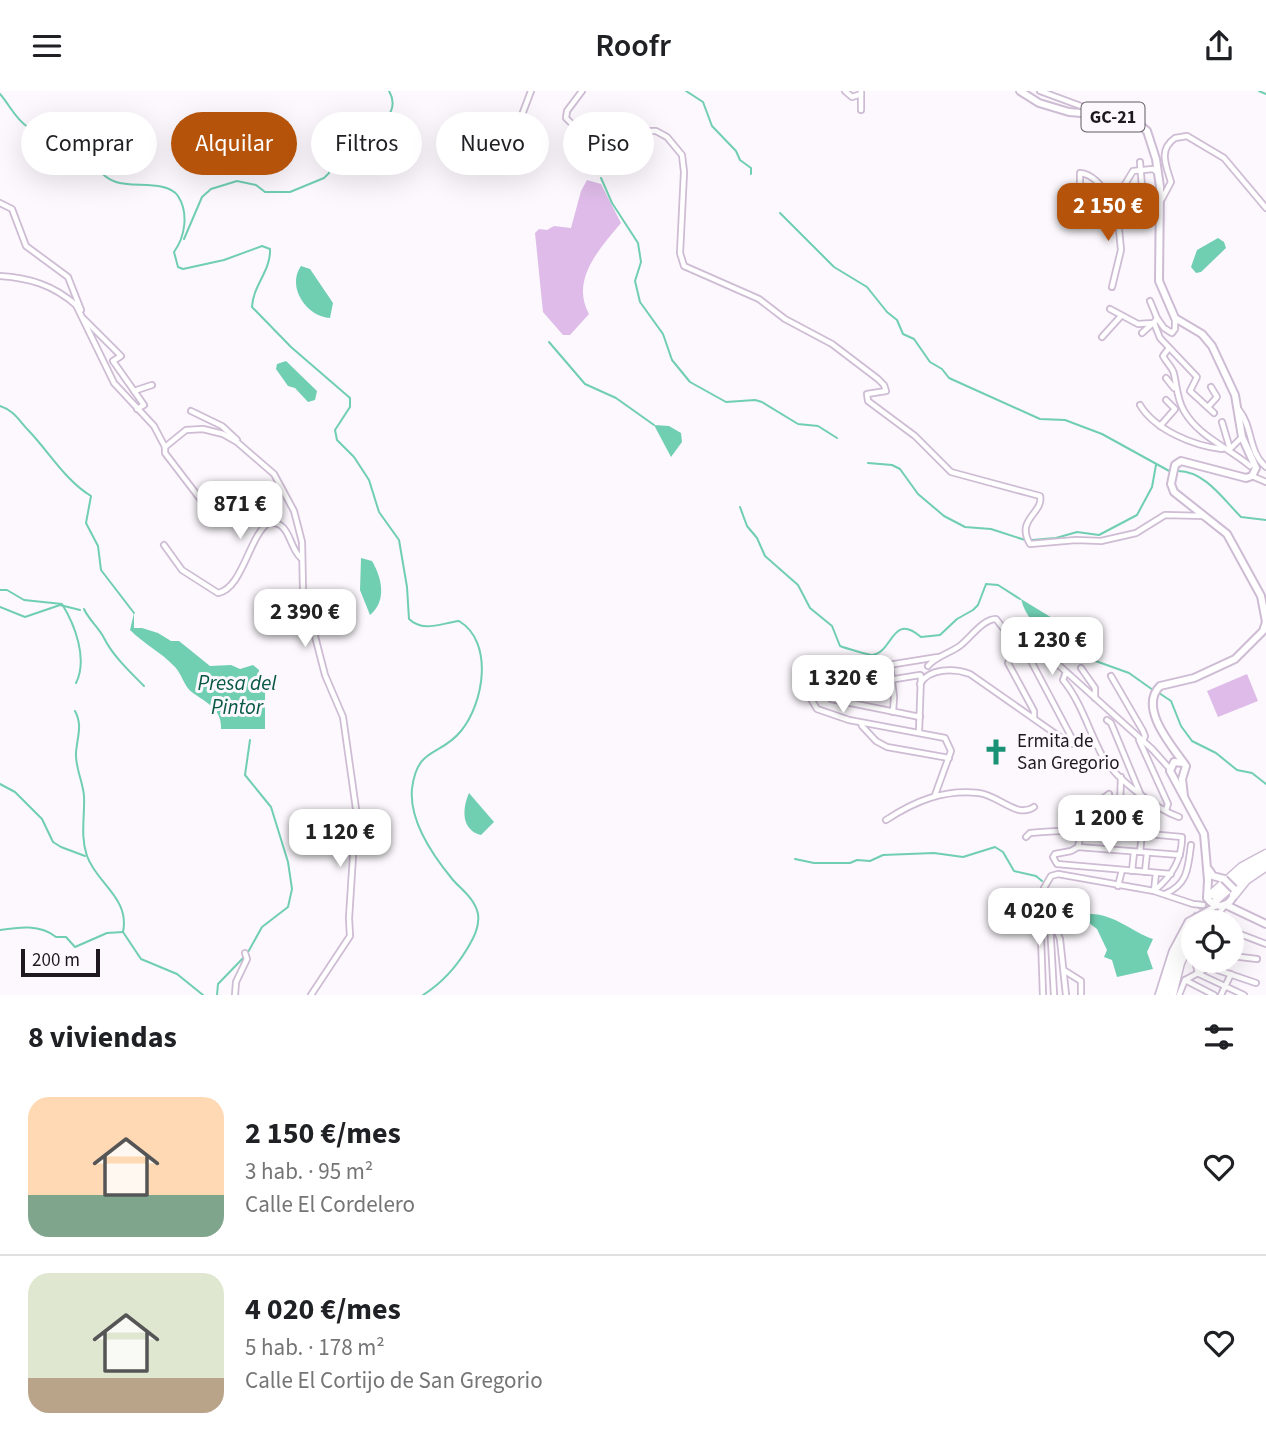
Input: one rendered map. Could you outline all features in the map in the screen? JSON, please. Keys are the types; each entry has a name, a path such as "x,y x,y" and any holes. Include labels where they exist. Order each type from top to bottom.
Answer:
{"highway":[{"path":"1221,878 1266,852"},
{"path":"1214,902 1242,867 1266,852"},
{"path":"1214,902 1246,873 1266,864"},
{"path":"1233,893 1266,864"},
{"path":"1164,995 1173,961 1181,947"},
{"path":"1177,994 1181,960"}],"main road":[{"name":"GC-21","path":"1020,91 1039,103 1069,112 1131,117 1140,123 1151,139 1160,187 1159,281 1175,318"},
{"path":"1175,318 1207,339 1230,383 1244,420 1242,437 1255,477 1246,478 1187,461 1177,462 1172,487 1227,534 1261,596 1266,622 1263,631 1235,659 1194,678 1167,684 1156,690 1151,705 1185,764 1186,769 1182,776 1184,796"},
{"path":"1177,753 1173,767 1184,796 1204,834 1208,884 1214,902"},
{"path":"1173,767 1185,764"},
{"path":"1173,767 1182,776"},
{"path":"1207,865 1212,874 1221,878 1233,893 1234,904 1239,910"},
{"path":"1208,884 1221,878"},
{"path":"1214,902 1233,893"},
{"path":"1214,902 1236,910"},
{"path":"1244,913 1266,924"}],"street":[{"path":"524,91 530,93 524,112"},
{"path":"582,91 567,111 566,118 572,124 622,142 647,131 656,131 667,137 682,155 680,253 684,266 759,299 785,319 832,344 878,379 886,391 867,394 868,401 915,436 951,472 1040,496 1039,506 1026,523 1026,536 1030,544 1101,541 1136,533 1165,515 1205,516"},
{"path":"845,91 852,97 861,93 861,110"},
{"path":"1040,91 1103,116"},
{"path":"1160,203 1171,182 1165,162 1165,149 1175,138 1187,136 1224,157 1266,208"},
{"path":"1140,162 1142,187"},
{"path":"1113,204 1133,171 1153,170 1158,173"},
{"path":"1084,197 1078,176 1082,172 1098,182 1113,204 1118,219 1121,250 1112,288"},
{"path":"1160,187 1168,186"},
{"path":"0,203 12,209 31,251 68,277 109,375 154,426 165,447 165,453 201,500"},
{"path":"0,276 43,283 66,296 121,356 113,361 145,405 137,409"},
{"path":"1150,301 1160,338 1196,377 1197,380 1189,388 1214,413"},
{"path":"1110,309 1121,316 1130,317 1138,324 1156,320"},
{"path":"1102,337 1121,316"},
{"path":"1156,320 1172,333 1175,318"},
{"path":"1142,333 1156,320"},
{"path":"1169,348 1163,356 1174,372 1175,389"},
{"path":"1166,378 1175,389 1190,419 1216,444 1230,449 1253,467"},
{"path":"134,391 152,385"},
{"path":"1208,407 1217,397 1211,387"},
{"path":"1160,426 1175,409 1166,400"},
{"path":"1140,405 1160,426 1200,446 1230,449"},
{"path":"191,411 231,432 237,442 280,482 294,511 302,542 303,590 325,675 343,717 356,809 350,936 311,995"},
{"path":"1244,420 1255,454 1266,467"},
{"path":"1222,422 1230,449"},
{"path":"165,447 186,429 212,431 237,442"},
{"path":"1230,449 1242,437"},
{"path":"1255,477 1266,482"},
{"path":"1189,516 1190,505"},
{"path":"1189,516 1196,510"},
{"path":"164,545 182,570 218,593 225,591 239,573 255,538 268,523 276,523 287,531 294,550 302,559"},
{"path":"919,732 920,684 928,666 959,646 992,619 1001,623 1011,638 1046,655 1173,767"},
{"path":"870,683 956,670 976,676 1070,744 1074,744 1031,661 1030,654 1034,649"},
{"path":"935,795 949,758 950,746 945,739 862,723 825,712 812,703 815,692 839,673 939,657"},
{"path":"1010,658 1008,663 1034,711 1034,718"},
{"path":"921,661 932,672 938,672"},
{"path":"921,661 924,675"},
{"path":"890,666 893,679 893,712"},
{"path":"1081,668 1095,688 1095,698"},
{"path":"1066,672 1063,680 1088,721 1104,759 1130,786 1180,817"},
{"path":"1111,676 1143,731 1143,741"},
{"path":"830,679 831,699 920,717"},
{"path":"1107,720 1140,793 1138,822"},
{"path":"862,723 881,745 949,758"},
{"path":"1132,731 1146,754 1168,804 1166,810"},
{"path":"1146,754 1148,748 1152,749"},
{"path":"1119,775 1119,831"},
{"path":"1130,786 1134,785 1134,781"},
{"path":"886,820 918,801 935,795 978,793 1020,811 1029,811 1034,807"},
{"path":"1079,846 1082,814 1109,794"},
{"path":"1100,830 1102,800"},
{"path":"1026,837 1030,834 1079,830 1182,837 1180,855 1168,881 1154,891"},
{"path":"1132,871 1142,833"},
{"path":"1164,895 1180,886 1188,872 1191,845"},
{"path":"1171,874 1057,864 1053,861 1055,854 1071,851 1079,846 1180,855"},
{"path":"1145,872 1147,853"},
{"path":"1118,885 1122,870"},
{"path":"1154,891 1156,873"},
{"path":"1054,995 1050,923 1045,903 1046,882 1058,874 1154,891 1189,903 1214,902"},
{"path":"1214,902 1214,910"},
{"path":"1206,910 1214,902"},
{"path":"1045,903 1060,939 1066,995"},
{"path":"1189,903 1192,910"},
{"path":"1041,936 1043,995"},
{"path":"1244,936 1266,944"},
{"path":"1158,995 1172,951 1181,940"},
{"path":"235,995 236,982 247,959 245,953"},
{"path":"1244,957 1257,959"},
{"path":"1065,971 1081,981 1082,995"},
{"path":"1185,995 1177,994 1185,980 1198,973 1244,995"},
{"path":"1228,973 1256,983"},
{"path":"1042,975 1053,974"},
{"path":"1221,995 1231,974"},
{"path":"1185,980 1214,995"}],"shaded area":[{"path":"587,180 601,184 621,223 604,243 585,277 584,301 589,314 570,335 563,335 543,312 535,233 539,229 547,230 554,226 571,228 581,191"},
{"path":"1247,674 1258,701 1218,717 1207,691"}],"water":[{"path":"1218,238 1224,242 1226,248 1201,272 1196,273 1191,267 1197,250"},
{"path":"301,266 310,269 333,303 330,318 314,312 301,299 296,283"},
{"path":"286,361 317,391 315,400 308,402 295,388 288,386 276,369 277,364"},
{"path":"654,425 669,426 681,433 682,442 671,457"},
{"path":"361,558 372,561 380,582 379,603 370,615 360,590"},
{"path":"1021,599 1062,624 1054,637 1033,622"},
{"name":"Presa del Pintor","path":"134,613 134,628 158,633 171,641 179,641 210,666 231,665 240,669 253,665 259,670 258,681 265,693 265,729 221,729 219,716 213,707 190,690 170,662 130,630"},
{"path":"469,793 494,822 481,835 470,829 465,818"},
{"path":"1089,914 1106,916 1153,939 1147,952 1153,969 1117,977 1112,960 1104,957 1107,950 1097,929 1089,923"}],"waterway":[{"path":"184,239 202,197 211,189 237,181 256,185 265,192 290,192 324,178 329,173 333,156 357,142 366,127 378,128 386,120 393,102 389,91"},
{"path":"686,91 703,102 712,126 736,151 740,160 751,168 751,174"},
{"path":"1259,91 1266,94"},
{"path":"0,94 24,124 33,130 73,142 109,179 123,184 149,185 173,191 184,210 183,232 174,252 178,267 183,269 224,260 262,246 270,249 268,264 255,292 252,307 291,347 350,398 350,407 335,430 337,440 354,457 369,480 379,512 399,540 409,619 427,626 459,621 470,631 477,643 482,673 475,705 461,731 419,765 412,789 412,801 424,838 445,871 474,904 478,924 472,941 458,963 423,995"},
{"path":"601,178 612,203 638,243 641,262 635,281 640,302 663,334 672,360 690,382 726,402 762,402 798,424 818,426 837,438"},
{"path":"780,213 834,267 867,287 897,320 903,334 914,339 930,362 942,369 949,378 1040,419 1065,420 1102,434 1171,472"},
{"path":"549,342 585,384 616,398 654,425"},
{"path":"0,406 16,417 66,474 91,496 86,523 98,546 101,570 134,613"},
{"path":"868,463 892,465 900,469 918,494 944,516 965,527 991,529 1025,540"},
{"path":"1032,540 1056,538 1077,532 1099,535 1137,515 1152,487 1156,465"},
{"path":"1177,471 1196,475 1205,481 1241,517 1266,520"},
{"path":"740,507 747,526 757,538 765,556 798,585 810,608 832,626 840,646 843,647 872,655 885,647 898,631 904,629 921,637 940,635 978,605 986,584 998,585 1020,599"},
{"path":"0,590 7,590 24,600 62,604 75,632 80,653 81,663 76,683"},
{"path":"0,607 25,617 60,605 80,610"},
{"path":"84,609 117,657 144,686"},
{"path":"1064,637 1090,659 1129,673 1153,690"},
{"path":"1159,693 1171,701 1181,726 1192,741 1216,753 1237,770 1252,773 1266,784"},
{"path":"75,711 79,727 76,758 84,796 83,834 87,856 117,900 124,920 123,932 141,959 177,974 203,995"},
{"path":"217,995 218,984 247,954 262,927 288,907 292,889 288,862 271,807 245,775 250,740"},
{"path":"0,784 15,792 42,819 53,842 85,856"},
{"path":"795,859 814,863 850,863 857,860 870,861 883,855 934,853 963,857 995,847 1003,852 1014,871 1036,876 1042,881"},
{"path":"1051,890 1078,902 1089,914"},
{"path":"0,930 36,928 56,937 66,937 75,947 107,933 123,932"}],"tunnel":[{"path":"1200,910 1212,894"}],"place":[{"name":"Ermita de San Gregorio","path":"996,752"}]}
